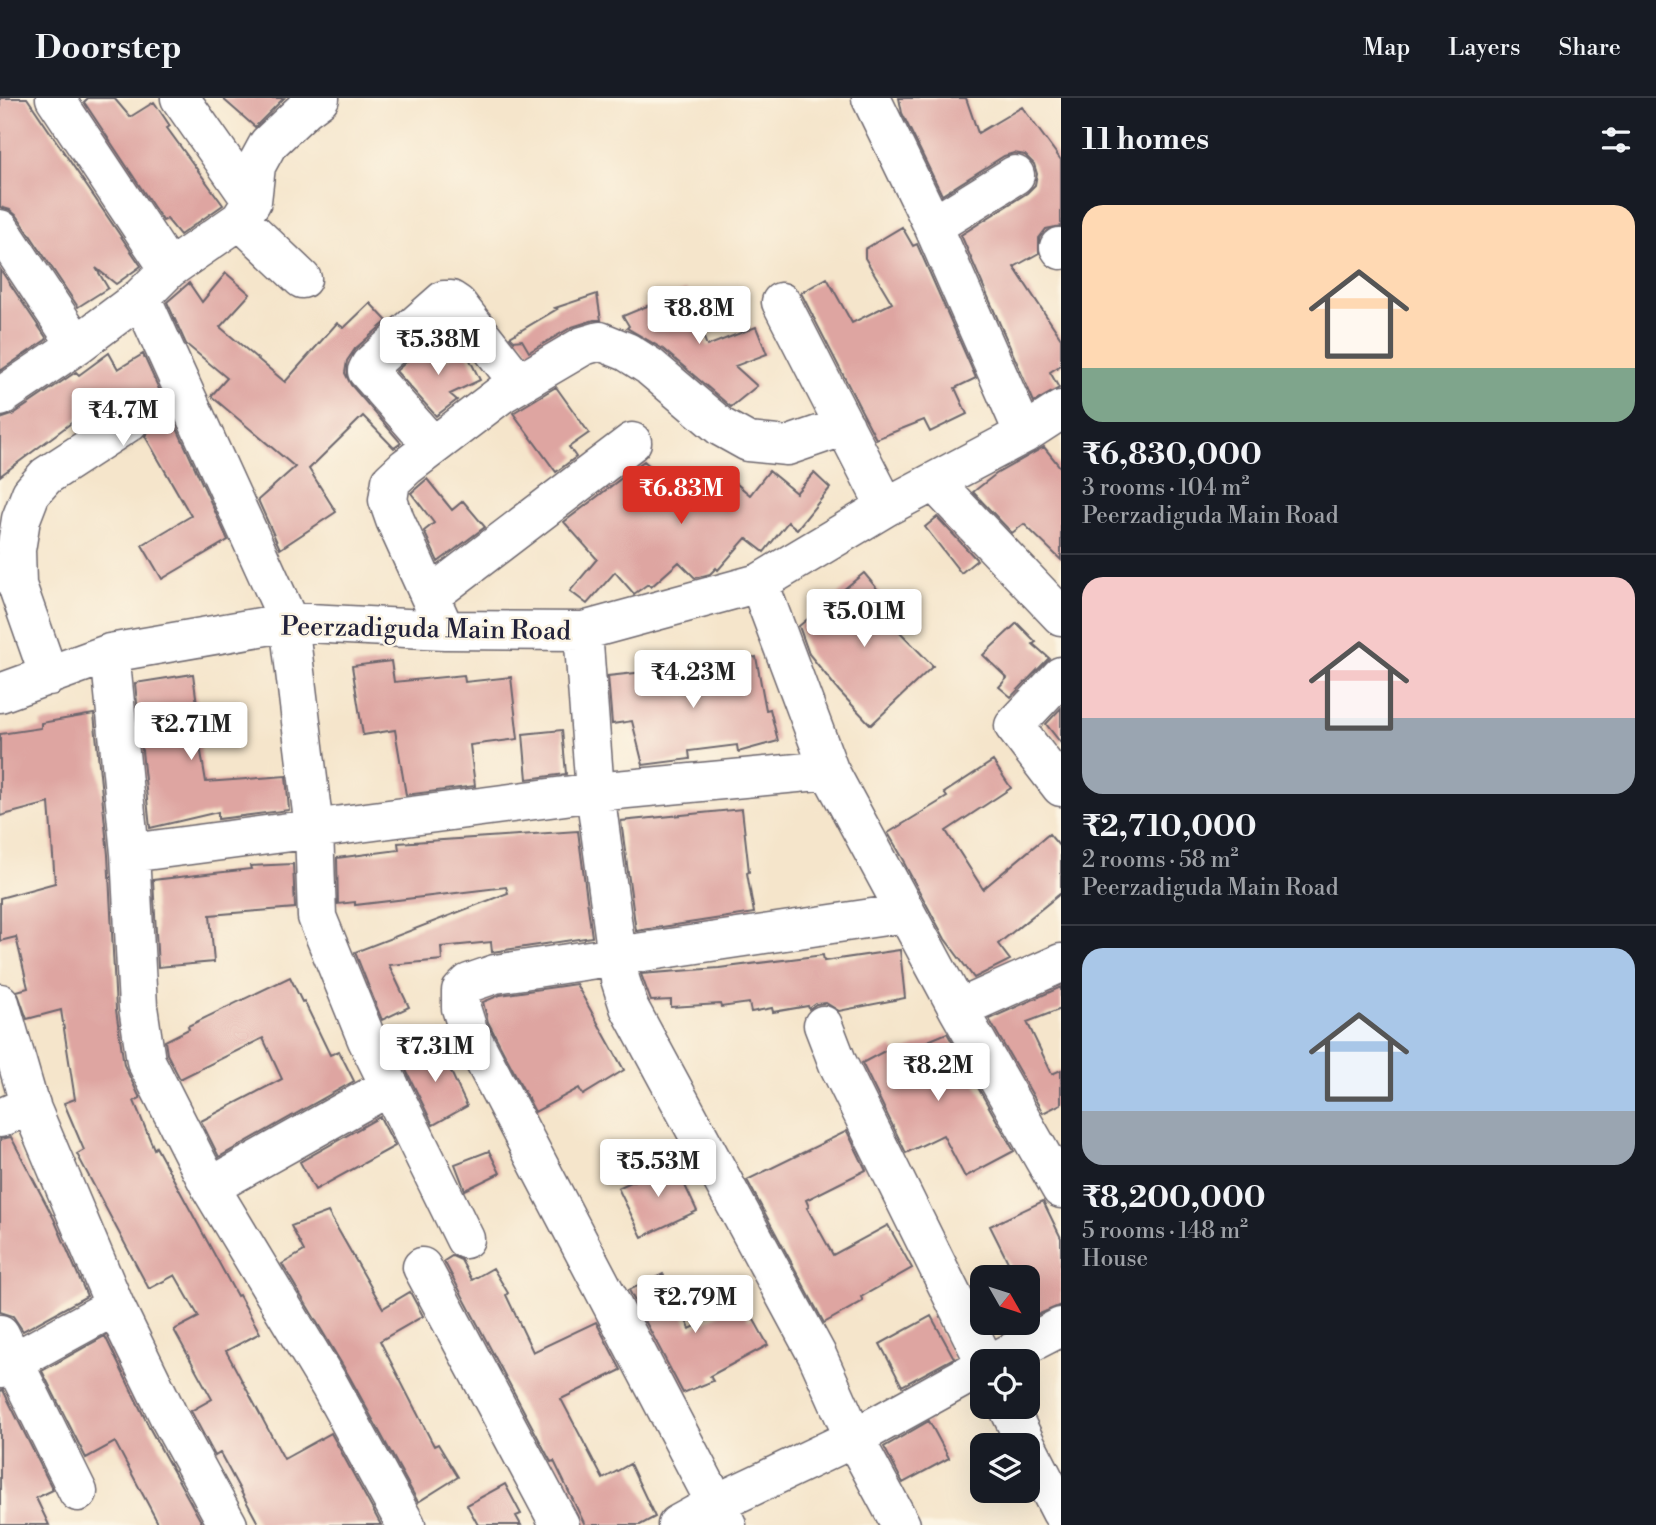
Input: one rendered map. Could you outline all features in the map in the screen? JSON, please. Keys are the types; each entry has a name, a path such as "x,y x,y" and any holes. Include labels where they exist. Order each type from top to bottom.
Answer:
{"street":[{"path":"55,98 169,269"},
{"path":"180,98 246,211 302,279"},
{"path":"0,397 77,345 141,297 169,269 246,211 256,166 268,144 295,117 320,98"},
{"path":"871,98 933,226 1024,434"},
{"path":"933,226 1015,175"},
{"path":"0,229 77,345"},
{"path":"141,297 289,622 314,830 317,916 367,1040 465,1239"},
{"path":"433,446 368,370 370,365 444,300 451,299 457,304 519,383"},
{"path":"781,302 886,508"},
{"path":"632,442 437,613 388,500 391,481 503,393 583,346 600,341 627,352 649,366 721,427 748,442 787,446 845,426"},
{"name":"Peerzadiguda Main Road","path":"17,678 110,653 289,622 437,613 583,631 759,583 886,508 1024,434 1061,410"},
{"path":"17,678 16,550 21,519 31,493 46,476 129,422"},
{"path":"935,483 1061,616"},
{"path":"759,583 829,770 958,1009 1061,1189"},
{"path":"583,631 595,792 620,978 629,1007 817,1355 854,1438 901,1525"},
{"path":"110,653 130,853 138,1007 144,1052 210,1187 330,1386 406,1525"},
{"path":"1061,676 1014,726 1061,787"},
{"path":"130,853 595,792 829,770"},
{"path":"721,1514 468,1030 461,1008 461,991 469,983 495,974 906,913"},
{"path":"958,1009 1061,963"},
{"path":"0,1003 15,1111 170,1419 228,1525"},
{"path":"823,1025 838,1064 979,1349"},
{"path":"210,1187 390,1086"},
{"path":"422,1267 560,1525"},
{"path":"78,1492 4,1355 115,1306"},
{"path":"1018,1349 1061,1327"},
{"path":"677,1525 721,1514 970,1374"},
{"path":"1040,1471 1061,1512"}],"building":[{"path":"0,98 27,98 141,266 116,284 96,268 108,288 78,307 18,217 10,210 0,207"},
{"path":"88,98 114,98 130,117 154,102 170,126 167,128 223,205 180,235 167,219 163,221 84,102"},
{"path":"222,98 284,98 255,127"},
{"path":"899,98 966,98 978,133 1022,107 1061,160 1061,226 1046,229 1039,238 1039,253 1014,267 1061,338 1061,365 1050,372 1059,388 1034,402 961,235 1027,193 1035,185 1037,174 1034,164 1025,155 1014,153 1004,156 942,195 902,113"},
{"path":"902,227 913,246 917,244 976,378 955,388 967,414 930,432 924,420 876,439 801,293 827,278 852,323 892,303 865,258 865,249"},
{"path":"0,269 47,339 0,371"},
{"path":"226,273 250,294 220,327 285,382 337,323 344,328 370,303 387,321 355,349 347,361 345,373 351,385 401,443 394,448 363,416 309,469 336,512 280,549 258,500 295,467 211,396 227,378 186,344 167,302 189,283 202,302"},
{"path":"686,290 707,346 756,327 767,354 735,366 757,386 731,407 663,349 627,328 629,326 623,316"},
{"path":"597,294 601,320 572,327 529,352 522,340 514,341 510,337 557,309 555,308"},
{"path":"428,343 445,360 465,350 480,380 450,394 457,400 436,416 396,371"},
{"path":"109,353 118,369 143,354 228,540 162,579 142,545 191,516 145,436 151,420 147,410 139,403 124,401 121,396 88,422 82,415 0,476 0,419 12,415 76,372 79,375"},
{"path":"556,387 589,433 569,447 576,457 556,472 513,413"},
{"path":"1044,447 1061,468 1061,560 1024,524 1012,533 973,492 996,474"},
{"path":"644,461 691,501 719,469 750,495 769,471 796,493 814,473 830,488 797,529 788,522 764,552 746,538 718,570 716,568 710,574 695,578 679,562 651,587 648,584 634,594 615,572 587,604 570,591 597,559 564,522"},
{"path":"427,479 452,510 463,501 485,527 438,562 424,531 434,523 411,493"},
{"path":"937,517 977,560 961,573 925,527"},
{"path":"864,573 908,626 900,632 933,666 871,725 809,654 799,626"},
{"path":"1017,623 1036,642 1033,644 1049,658 1011,697 999,687 1007,678 983,655"},
{"path":"756,657 766,710 770,709 778,741 738,752 737,745 689,751 690,759 643,765 632,721 612,724 608,676 682,668 682,671"},
{"path":"391,661 394,682 464,675 465,682 511,677 518,739 470,745 475,786 406,795 395,730 363,735 352,666"},
{"path":"193,674 200,727 197,728 206,782 286,776 289,810 218,819 218,812 150,828 135,683"},
{"path":"1061,708 1061,743 1046,724"},
{"path":"94,714 108,855 116,1010 124,1065 140,1098 134,1101 154,1149 156,1147 260,1333 226,1351 284,1459 331,1433 381,1525 259,1525 220,1453 215,1456 191,1411 212,1399 174,1330 199,1317 175,1275 149,1289 77,1154 84,1150 64,1103 75,1099 61,1010 27,1019 17,991 28,988 16,937 0,941 0,898 55,883 49,803 0,816 0,734 41,728 41,723"},
{"path":"562,730 566,774 527,779 523,734"},
{"path":"993,761 1011,788 946,831 983,889 1049,834 1061,848 1061,893 998,944 1010,960 974,978 945,939 888,833 947,797 944,793"},
{"path":"742,809 747,873 754,913 636,931 621,821"},
{"path":"578,831 592,937 492,952 491,942 441,947 442,960 389,965 409,1007 382,1020 355,952 508,893 506,887 355,905 355,902 338,904 337,858 399,850 398,843"},
{"path":"293,864 295,908 210,915 214,962 158,967 153,880 251,869 250,866"},
{"path":"900,950 905,998 839,1011 826,1003 816,1004 809,1009 808,1006 773,1012 772,1008 751,1012 749,1003 721,1007 720,1004 671,1007 671,1000 651,1001 641,974 719,968 823,955 824,961"},
{"path":"290,977 330,1055 339,1051 354,1081 219,1157 201,1121 282,1079 263,1038 180,1079 167,1054 165,1041 189,1029 188,1026"},
{"path":"576,984 624,1070 583,1095 579,1088 535,1112 488,1022 483,1002 500,995"},
{"path":"1061,987 1061,1009 1027,1022 1052,1074 1061,1070 1061,1104 1043,1113 989,1019"},
{"path":"947,1033 1014,1151 965,1177 943,1135 906,1153 862,1063 892,1047 897,1054"},
{"path":"438,1044 467,1106 433,1125 402,1062"},
{"path":"380,1117 395,1146 315,1190 300,1162"},
{"path":"847,1131 866,1170 806,1200 809,1207 807,1208 833,1255 888,1225 912,1268 861,1297 863,1301 824,1323 747,1180"},
{"path":"11,1137 54,1219 87,1296 23,1331 13,1316 0,1312 0,1139"},
{"path":"489,1151 500,1173 465,1190 455,1164"},
{"path":"674,1162 697,1211 642,1237 618,1188"},
{"path":"1043,1201 1061,1238 1061,1305 1040,1314 1040,1265 1010,1265 990,1226"},
{"path":"328,1212 383,1308 410,1292 423,1316 380,1341 434,1446 438,1444 458,1477 418,1502 349,1376 282,1264 304,1251 291,1226"},
{"path":"452,1256 461,1260 472,1280 493,1268 508,1293 506,1295 533,1352 596,1322 621,1370 561,1399 603,1479 630,1464 655,1517 640,1525 585,1525 554,1461 551,1462 444,1261"},
{"path":"663,1274 690,1329 740,1303 748,1320 753,1318 768,1345 710,1376 713,1381 683,1393 629,1290"},
{"path":"931,1316 954,1358 902,1386 880,1344"},
{"path":"105,1336 150,1429 203,1525 159,1525 115,1442 86,1458 42,1371"},
{"path":"3,1390 53,1490 36,1498 49,1525 0,1525 0,1391"},
{"path":"929,1421 949,1458 903,1483 884,1447"},
{"path":"505,1484 521,1514 516,1516 521,1525 478,1525 467,1505"}]}
